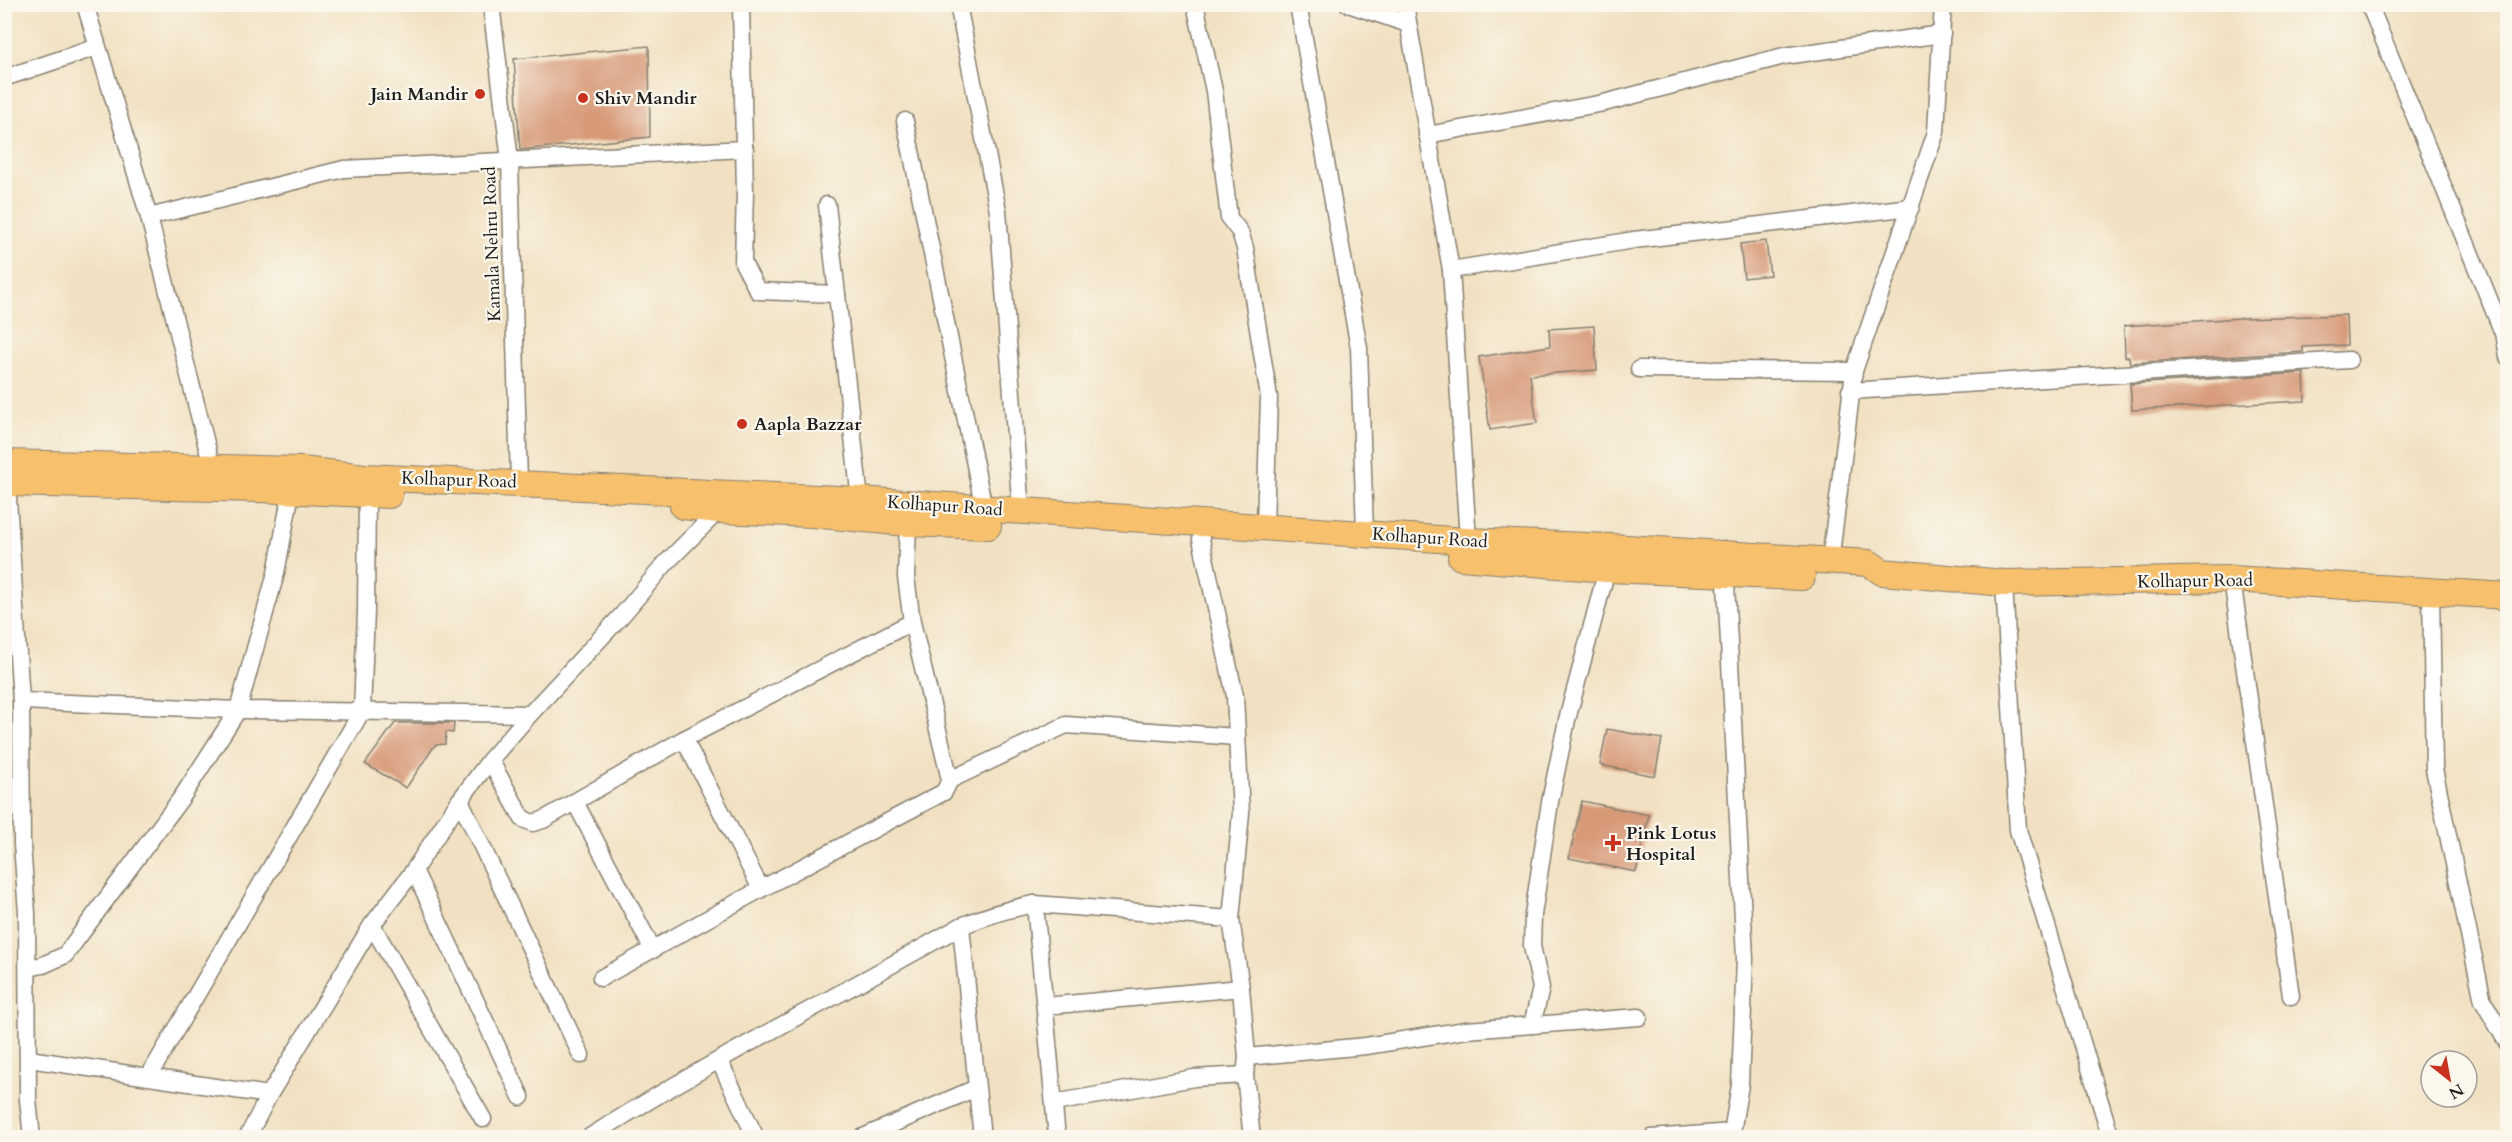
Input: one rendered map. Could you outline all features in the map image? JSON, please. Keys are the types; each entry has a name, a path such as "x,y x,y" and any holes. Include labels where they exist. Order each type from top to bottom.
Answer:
{"main road":[{"name":"Kolhapur Road","path":"5,476 212,468 860,500 906,513 979,525 1607,569 1725,564 1869,563 1882,572 2004,583 2232,579 2508,596"},
{"name":"Kolhapur Road","path":"5,476 291,492 677,505 719,510 811,514 984,509 1468,541 1611,547 1725,564 1865,580 1882,572"}],"street":[{"path":"85,4 149,217 212,468"},
{"name":"Kamala Nehru Road","path":"491,4 510,161 519,483"},
{"path":"741,4 745,149 743,263 758,291 837,294"},
{"path":"958,4 998,211 1021,512"},
{"path":"1195,4 1214,91 1229,218 1240,232 1245,248 1269,398 1265,526"},
{"path":"1298,4 1359,348 1365,533"},
{"path":"1348,4 1408,24"},
{"path":"1405,4 1451,270 1468,541"},
{"path":"1830,562 1854,371 1936,132 1943,4"},
{"path":"2369,4 2505,338 2508,357"},
{"path":"1427,135 1604,103 1784,56 1942,34"},
{"path":"4,78 97,46"},
{"path":"905,121 984,509"},
{"path":"149,217 344,169 745,149"},
{"path":"827,206 860,500"},
{"path":"1451,270 1634,240 1911,207"},
{"path":"1850,391 2349,360"},
{"path":"1639,369 1854,371"},
{"path":"5,476 21,701 22,844 28,968 28,1100 32,1137"},
{"path":"28,968 43,966 65,955 182,797 238,710 276,573 291,492"},
{"path":"149,1076 362,711 367,494"},
{"path":"247,1137 269,1095 372,925 414,870 460,800 490,760 623,614 665,564 719,510"},
{"path":"906,513 906,577 912,622 950,780"},
{"path":"1201,539 1235,696 1240,813 1231,919 1241,988 1247,1057 1245,1075 1252,1137"},
{"path":"1652,1137 1732,1135 1740,1085 1745,958 1725,564"},
{"path":"1532,1025 1541,988 1532,946 1533,915 1550,802 1567,720 1607,569"},
{"path":"2232,579 2291,996"},
{"path":"2004,583 2018,830 2111,1137"},
{"path":"2431,591 2434,769 2483,1000 2508,1044"},
{"path":"490,760 523,819 533,823 543,820 684,739 912,622"},
{"path":"21,701 238,710 530,714"},
{"path":"601,978 944,792 950,780 1066,725 1237,737"},
{"path":"684,739 761,890"},
{"path":"460,800 581,1055"},
{"path":"575,802 653,950"},
{"path":"414,870 521,1097"},
{"path":"588,1137 611,1131 719,1060 961,926 1010,908 1035,904 1231,919"},
{"path":"1035,904 1057,1137"},
{"path":"372,925 483,1119"},
{"path":"961,926 982,1137"},
{"path":"1045,1006 1241,988"},
{"path":"1247,1057 1366,1046 1466,1030 1639,1017"},
{"path":"28,1059 269,1095"},
{"path":"719,1060 756,1137"},
{"path":"1054,1103 1194,1078 1245,1075"},
{"path":"861,1137 976,1088"}],"building":[{"name":"Shiv Mandir","path":"649,46 650,137 520,150 514,59"},
{"path":"1766,241 1770,275 1744,278 1740,244"},
{"path":"2346,315 2347,345 2303,347 2303,352 2130,363 2129,357 2125,357 2124,326 2240,318"},
{"path":"1594,326 1597,370 1530,375 1537,423 1490,430 1479,357 1550,346 1549,329"},
{"path":"2304,373 2305,401 2132,410 2130,384"},
{"path":"395,723 454,723 453,733 446,732 445,744 435,745 406,788 365,764"},
{"path":"1607,729 1662,739 1655,776 1600,765"},
{"path":"1582,801 1649,815 1636,872 1569,858"}],"place":[{"name":"Jain Mandir","path":"480,94"},
{"name":"Shiv Mandir","path":"583,98"},
{"name":"Aapla Bazzar","path":"742,424"},
{"name":"Pink Lotus Hospital","path":"1613,843"}]}
